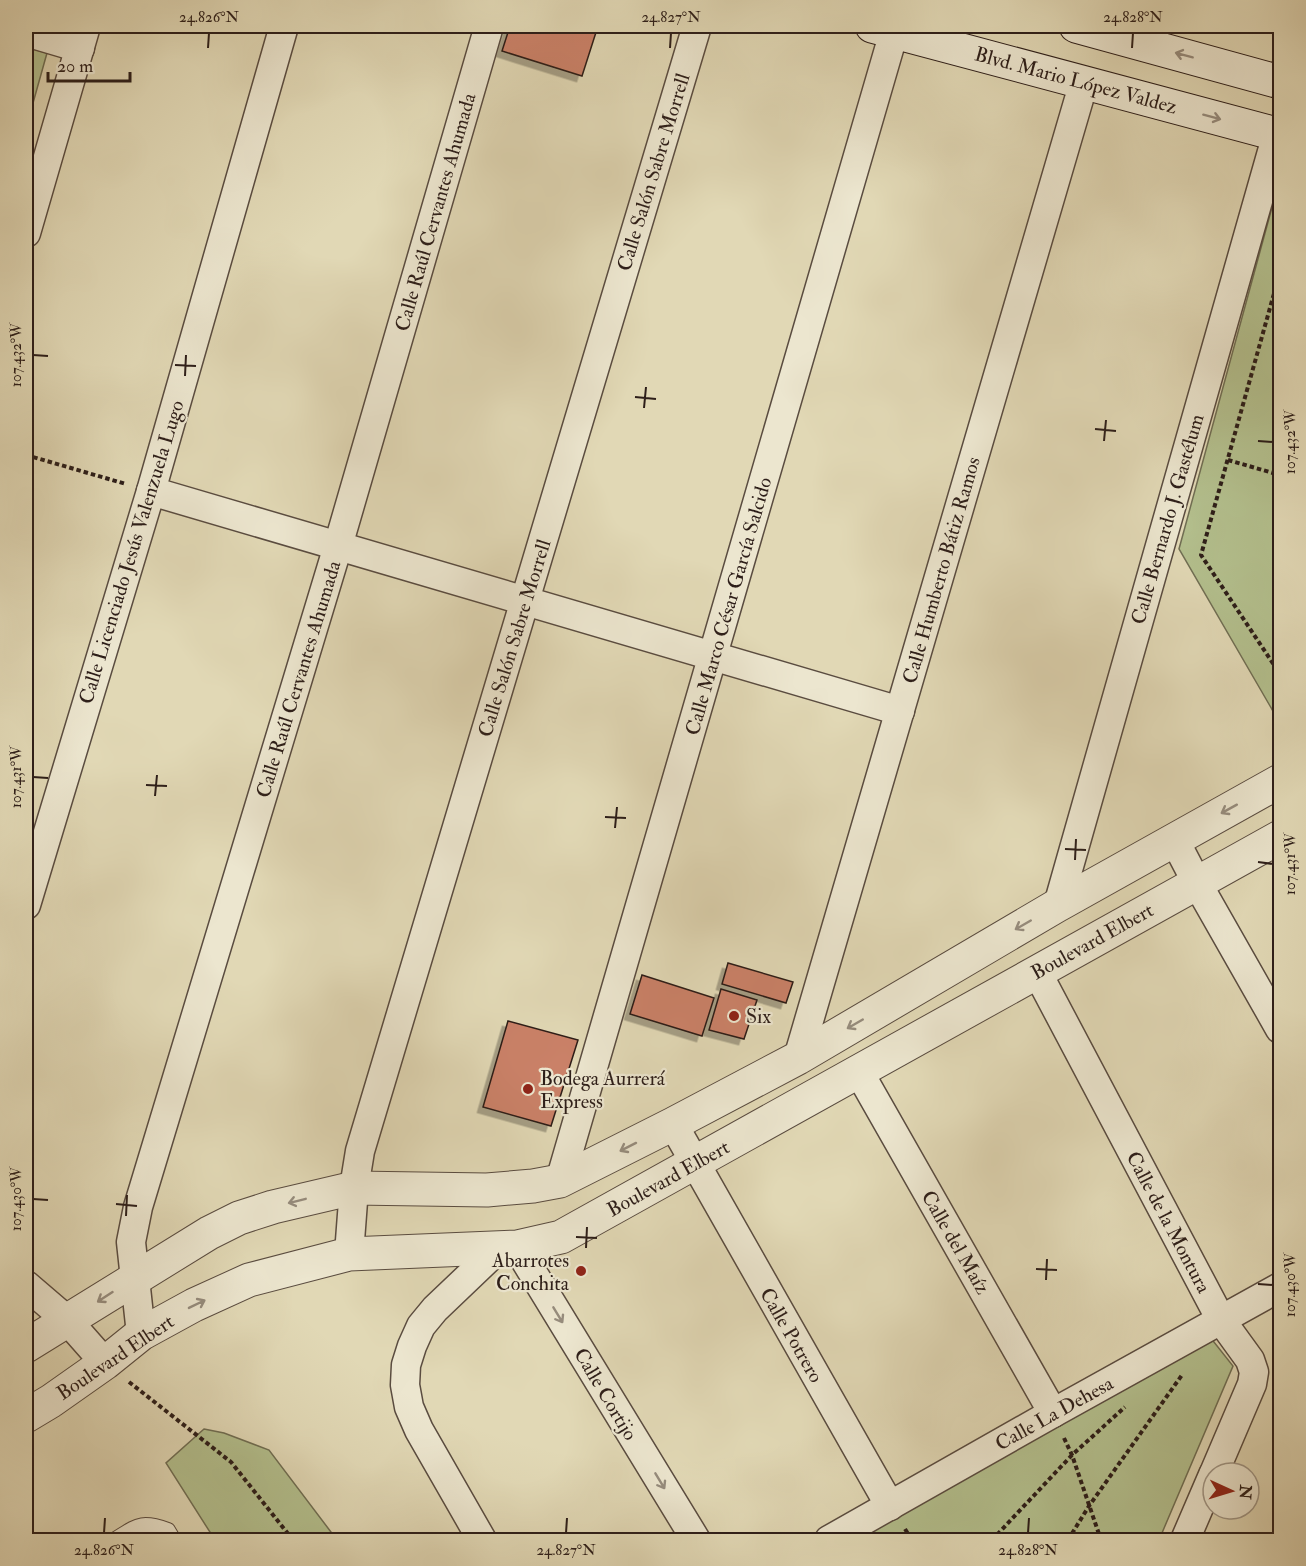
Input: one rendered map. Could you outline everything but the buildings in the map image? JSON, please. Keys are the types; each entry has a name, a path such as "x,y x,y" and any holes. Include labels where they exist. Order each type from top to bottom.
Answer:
{"street":[{"name":"Calle Licenciado Jesús Valenzuela Lugo","path":"26,905 151,491 284,26"},
{"name":"Calle Raúl Cervantes Ahumada","path":"141,1334 131,1242 138,1207 338,546 489,26"},
{"name":"Calle Salón Sabre Morrell","path":"349,1254 354,1188 360,1151 369,1119 697,26"},
{"path":"1076,26 1281,82"},
{"name":"Blvd. Mario López Valdez","path":"883,29 1279,134"},
{"name":"Calle Marco César García Salcido","path":"560,1181 713,657 883,29"},
{"path":"26,32 83,37 26,232"},
{"name":"Calle Humberto Bátiz Ramos","path":"798,1058 1084,82"},
{"name":"Calle Bernardo J. Gastélum","path":"1058,905 1279,134"},
{"path":"151,491 900,711"},
{"path":"26,1346 209,1233 239,1218 273,1207 354,1188 487,1190 560,1181 798,1058 1058,905 1281,781"},
{"name":"Boulevard Elbert","path":"26,1416 105,1363 141,1334 194,1305 249,1280 349,1254 508,1248 561,1237 1281,837"},
{"path":"1174,839 1197,884 1281,1029"},
{"name":"Calle de la Montura","path":"1037,972 1221,1320 1250,1360 1254,1372 1252,1384 1219,1461"},
{"name":"Calle del Maíz","path":"859,1072 1053,1413"},
{"name":"Calle Potrero","path":"672,1124 890,1506"},
{"path":"482,1540 419,1430 409,1407 405,1385 406,1365 421,1326 435,1309 508,1248"},
{"name":"Calle Cortijo","path":"508,1248 696,1540"},
{"path":"26,1285 68,1321 105,1363"},
{"name":"Calle La Dehesa","path":"829,1540 1281,1287"},
{"name":"Calle de la Montura","path":"1185,1540 1201,1504"}],"lane":[{"path":"114,1540 132,1528 145,1524 168,1530 174,1540"}],"path":[{"path":"1281,272 1201,555 1281,674"},
{"path":"26,455 151,491"},
{"path":"1228,460 1281,475"},
{"path":"105,1363 231,1462 293,1540"},
{"path":"1068,1540 1089,1506 1186,1369"},
{"path":"992,1540 1072,1455 1134,1400"},
{"path":"1053,1413 1072,1455 1101,1540"}],"green space":[{"path":"26,47 47,53 26,128"},
{"path":"1280,178 1280,716 1277,718 1179,549"},
{"path":"1206,1332 1233,1366 1159,1540 845,1540"},
{"path":"204,1429 224,1433 269,1450 337,1540 215,1540 166,1463"}],"place":[{"name":"Six","path":"734,1016"},
{"name":"Bodega Aurrerá Express","path":"528,1089"},
{"name":"Abarrotes Conchita","path":"581,1271"}]}
